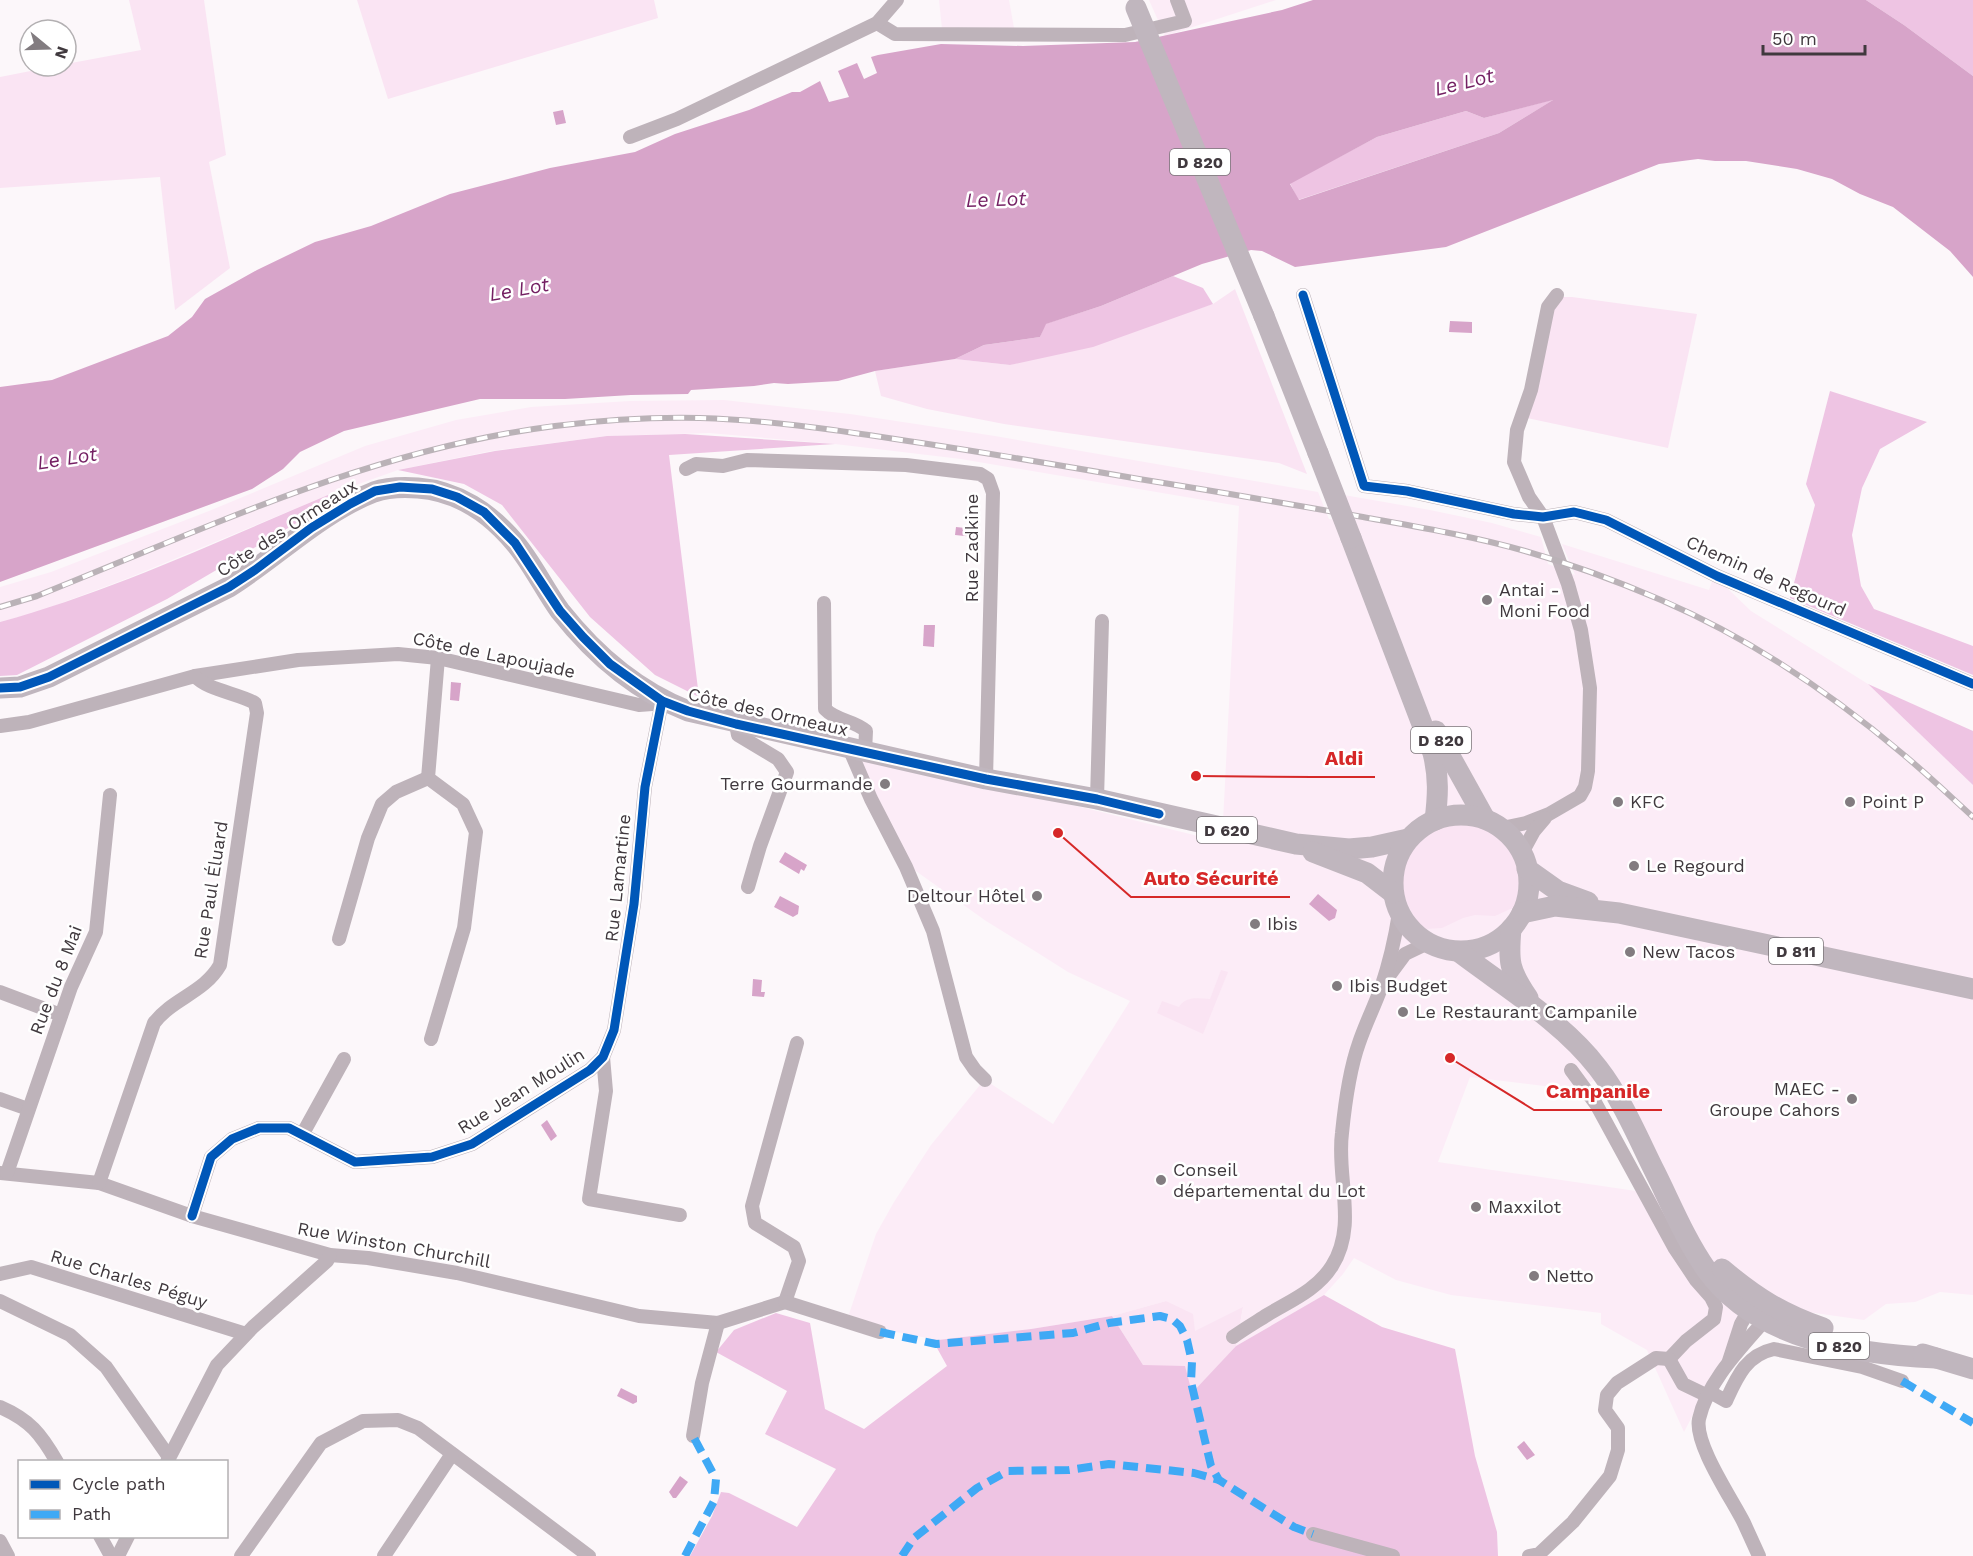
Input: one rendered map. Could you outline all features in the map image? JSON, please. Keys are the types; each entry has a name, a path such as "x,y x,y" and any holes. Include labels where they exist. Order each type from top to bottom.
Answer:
{"main road":[{"name":"D 820","path":"1134,4 1264,316 1436,763 1438,793 1435,820"},
{"name":"Côte des Ormeaux","path":"0,688 20,687 49,677 229,587 311,528 375,491 400,487 432,489 457,497 484,512 515,543 560,611 610,664 662,701 688,711 736,724 986,779 1097,799 1296,844 1349,849 1379,846 1408,839"},
{"name":"D 820","path":"1398,661 1493,824"},
{"path":"1468,815 1493,824 1513,839 1525,861 1528,891 1516,921 1496,941 1478,949 1459,951 1443,949 1428,943 1412,930 1396,903 1393,875 1397,858 1408,839 1435,820 1468,815"},
{"name":"Côte des Ormeaux","path":"1296,844 1367,873 1396,903"},
{"name":"D 811","path":"1525,861 1558,891 1619,913"},
{"name":"D 811","path":"1516,921 1554,906 1619,913 1973,989"},
{"name":"D 820","path":"1516,921 1509,957 1512,973 1537,1011"},
{"name":"D 820","path":"1459,951 1576,1042 1599,1069 1632,1126 1687,1236 1707,1270 1737,1301 1761,1312 1785,1330 1822,1343 1896,1356 1936,1358 1973,1369"}],"street":[{"path":"630,137 677,119 877,23 897,0"},
{"path":"877,23 895,34 1125,35 1185,21 1177,0"},
{"name":"Chemin de Regourd","path":"1303,295 1364,486 1407,491 1514,514 1543,517 1574,512 1606,520 1717,576 1973,684"},
{"path":"1493,824 1526,823 1549,814 1580,796 1585,787 1588,771 1590,688 1581,630 1568,584 1543,517 1529,497 1514,462 1517,430 1531,390 1548,307 1557,295"},
{"name":"Rue Zadkine","path":"686,469 696,464 723,466 747,460 906,465 980,474 988,479 993,492 986,779"},
{"path":"824,603 825,709 830,714 859,724 866,731 857,750 871,799 906,867 933,932 966,1057 985,1080"},
{"path":"1097,799 1102,621"},
{"name":"Côte de Lapoujade","path":"0,726 29,722 195,676 298,660 398,654 438,658 639,705 662,701"},
{"path":"428,778 438,658"},
{"name":"Rue Paul Éluard","path":"99,1183 154,1023 163,1012 202,987 213,977 220,965 257,713 255,703 201,683 195,676"},
{"name":"Rue Lamartine","path":"603,1057 614,1030 634,904 645,787 662,701"},
{"path":"736,724 738,735 778,759 787,772 760,846 748,887"},
{"path":"339,939 368,838 382,804 396,792 428,778"},
{"path":"428,778 463,804 476,832 464,927 431,1039"},
{"name":"Rue du 8 Mai","path":"3,1173 71,987 96,932 110,795"},
{"path":"1525,861 1534,831 1549,814"},
{"path":"1233,1337 1268,1314 1300,1297 1319,1282 1331,1269 1339,1255 1346,1228 1341,1135 1348,1088 1359,1044 1381,989 1394,944 1396,903"},
{"path":"1381,989 1391,971 1405,954 1428,943"},
{"path":"0,992 61,1015"},
{"path":"797,1043 752,1206 755,1223 794,1247 799,1261 785,1302 880,1332"},
{"path":"603,1057 606,1091 589,1199 680,1215"},
{"name":"Rue Jean Moulin","path":"192,1216 211,1157 232,1139 259,1128 289,1128 355,1162 432,1157 472,1144 590,1070 603,1057"},
{"path":"302,1135 344,1059"},
{"path":"1571,1070 1596,1104 1674,1246 1716,1307 1714,1318 1686,1341 1669,1359"},
{"path":"0,1099 28,1109"},
{"name":"Rue Winston Churchill","path":"3,1173 99,1183 192,1216 330,1255 368,1258 457,1273 639,1316 718,1323 785,1302"},
{"path":"0,1301 70,1335 97,1359 105,1367 168,1459 217,1365 246,1334 327,1261 330,1255"},
{"name":"Rue Charles Péguy","path":"0,1274 31,1267 246,1334"},
{"path":"1729,1362 1741,1324 1761,1312"},
{"path":"1759,1556 1709,1459 1701,1438 1699,1419 1709,1394 1761,1312"},
{"path":"693,1436 702,1383 718,1323"},
{"path":"1669,1359 1683,1384 1726,1401 1747,1364 1760,1352 1774,1349 1862,1367 1902,1381"},
{"path":"1529,1556 1539,1554 1573,1522 1610,1476 1618,1450 1618,1428 1605,1410 1607,1395 1617,1383 1656,1358 1669,1359"},
{"path":"0,1407 19,1415 44,1437 56,1460"},
{"path":"241,1556 321,1443 363,1420 398,1420 418,1428 589,1556"},
{"path":"384,1556 452,1454"},
{"path":"1313,1534 1393,1556"},
{"path":"101,1538 111,1556"},
{"path":"118,1556 127,1538"},
{"path":"0,1540 9,1556"}],"shaded area":[{"path":"129,0 204,0 226,155 209,162 230,268 175,310 160,177 0,188 0,77 18,73 18,78 78,78 78,62 141,50"},
{"path":"357,0 654,0 658,18 388,99"},
{"path":"939,0 1009,0 1014,28 942,29"},
{"path":"1149,0 1276,0 1165,36"},
{"path":"1866,0 1973,0 1973,76 1904,25"},
{"path":"1555,99 1499,133 1298,200 1290,183 1377,137 1466,111 1484,118"},
{"path":"1173,276 1203,288 1213,304 1093,347 1010,365 955,359 984,345 1040,337 1045,324 1101,306"},
{"path":"1235,289 1307,474 1279,463 1004,424 927,409 881,396 875,371 955,359 1010,365 1213,304"},
{"path":"1561,297 1697,314 1668,448 1527,418 1552,306"},
{"path":"1830,391 1927,422 1880,449 1862,488 1852,535 1861,586 1874,609 1973,646 1973,675 1790,598 1815,505 1806,484"},
{"path":"724,400 850,414 995,436 1318,492 1329,519 1355,522 1344,495 1492,523 1541,537 1548,564 1575,575 1562,544 1709,590 1712,581 1725,586 1751,611 1868,684 1973,785 1973,1295 1940,1292 1915,1302 1886,1304 1864,1320 1751,1304 1684,1432 1647,1350 1601,1324 1601,1313 1451,1295 1396,1280 1354,1258 1324,1295 1236,1346 1243,1308 1195,1332 1166,1301 1112,1316 1031,1329 938,1340 885,1330 848,1317 876,1234 894,1202 931,1145 980,1085 983,1087 988,1082 1053,1124 1130,1001 1068,972 986,921 906,864 854,755 1222,842 1239,506 961,459 835,444 709,433 607,436 491,451 398,470 328,495 131,577 35,613 0,622 0,587 51,572 209,511 365,446 456,420 531,407 630,401","holes":["1605,1074 1663,1195 1438,1162 1470,1077 1577,1090"]},
{"path":"685,434 835,444 669,455 699,697 655,675 590,617 502,505 464,484 398,470 495,451 607,436"},
{"path":"328,495 334,501 167,599 17,675 0,676 0,622 125,580"},
{"path":"1868,684 1973,731 1973,785"},
{"path":"1460,820 1477,822 1491,828 1513,846 1523,873 1523,888 1519,905 1495,916 1475,915 1442,928 1425,929 1412,913 1405,896 1403,879 1405,863 1413,848 1425,835 1440,826"},
{"path":"1221,970 1228,972 1203,1034 1157,1013 1162,1001 1179,1007 1188,999 1210,999"},
{"path":"1324,1295 1382,1327 1455,1349 1475,1456 1497,1532 1498,1556 690,1556 712,1516 721,1492 729,1493 797,1527 836,1469 765,1434 787,1391 716,1352 734,1330 776,1313 810,1323 825,1409 864,1429 947,1366 932,1339 1031,1329 1112,1316 1143,1365 1185,1366 1192,1393 1236,1346"},
{"path":"1166,1301 1193,1314 1195,1331 1243,1307 1236,1346 1192,1394 1143,1365 1112,1316"}],"water":[{"name":"Le Lot","path":"1313,0 1866,0 1973,76 1973,277 1950,251 1893,207 1860,194 1832,179 1797,169 1746,161 1698,159 1659,164 1446,247 1295,267 1262,251 1251,250 1202,264 1101,306 1046,324 1040,337 984,345 955,359 875,371 838,381 774,383 691,390 688,394 565,399 480,399 344,431 300,452 283,469 252,489 0,582 0,387 52,380 168,336 192,317 205,299 257,270 315,242 371,226 450,194 550,168 635,152 675,134 749,110 792,92 800,92 820,81 829,102 849,97 838,71 857,63 864,79 877,73 871,57 878,55 941,44 1023,46 1135,42 1282,10","holes":["1553,100 1499,133 1299,200 1290,184 1377,137 1466,111 1484,118"]},
{"path":"563,110 566,123 556,125 553,112"},
{"path":"1450,321 1472,322 1472,333 1449,332"},
{"path":"956,527 975,529 974,537 955,535"},
{"path":"924,625 935,625 934,647 923,646"},
{"path":"451,682 461,683 459,701 450,700"},
{"path":"785,852 807,865 804,871 801,869 799,874 779,862"},
{"path":"1318,894 1337,910 1335,918 1329,921 1309,904"},
{"path":"780,896 799,906 798,914 793,917 774,907"},
{"path":"753,979 762,980 761,992 765,992 764,997 752,996"},
{"path":"547,1120 557,1136 551,1141 541,1125"},
{"path":"621,1388 637,1396 637,1402 633,1404 617,1396"},
{"path":"1524,1441 1535,1455 1527,1460 1517,1447"},
{"path":"680,1476 688,1482 676,1498 673,1498 669,1492"}],"railway":[{"path":"0,607 37,596 291,494 421,453 487,437 555,426 646,419 724,419 773,423 956,448 1363,517 1445,532 1559,561 1694,615 1788,668 1876,732 1973,817"}],"marked path":[{"path":"880,1332 936,1344 1073,1333 1109,1323 1160,1316 1172,1319 1180,1326 1187,1340 1192,1362 1191,1382 1211,1466 1219,1480 1294,1527 1313,1534"},
{"path":"1902,1381 1973,1423"},
{"path":"685,1556 714,1501 716,1479 693,1436"},
{"path":"902,1556 914,1538 977,1488 1008,1471 1069,1470 1109,1464 1194,1473 1219,1480"}],"cycle path":[{"path":"1303,295 1364,486 1407,491 1514,514 1543,517 1574,512 1606,520 1717,576 1973,684"},
{"path":"0,688 20,687 49,677 229,587 311,528 375,491 400,487 432,489 457,497 484,512 515,543 560,611 583,637 610,664 662,701 688,711 736,724 1159,814"},
{"path":"192,1216 211,1157 232,1139 259,1128 289,1128 355,1162 432,1157 472,1144 590,1070 603,1057 614,1030 634,904 645,787 662,701"}],"place":[{"name":"Antai - Moni Food","path":"1487,600"},
{"name":"Aldi","path":"1196,776"},
{"name":"Terre Gourmande","path":"885,784"},
{"name":"KFC","path":"1618,802"},
{"name":"Point P","path":"1850,802"},
{"name":"Auto Sécurité","path":"1058,833"},
{"name":"Le Regourd","path":"1634,866"},
{"name":"Deltour Hôtel","path":"1037,896"},
{"name":"Ibis","path":"1255,924"},
{"name":"New Tacos","path":"1630,952"},
{"name":"Ibis Budget","path":"1337,986"},
{"name":"Le Restaurant Campanile","path":"1403,1012"},
{"name":"Campanile","path":"1450,1058"},
{"name":"MAEC - Groupe Cahors","path":"1852,1099"},
{"name":"Conseil départemental du Lot","path":"1161,1180"},
{"name":"Maxxilot","path":"1476,1207"},
{"name":"Netto","path":"1534,1276"}]}
